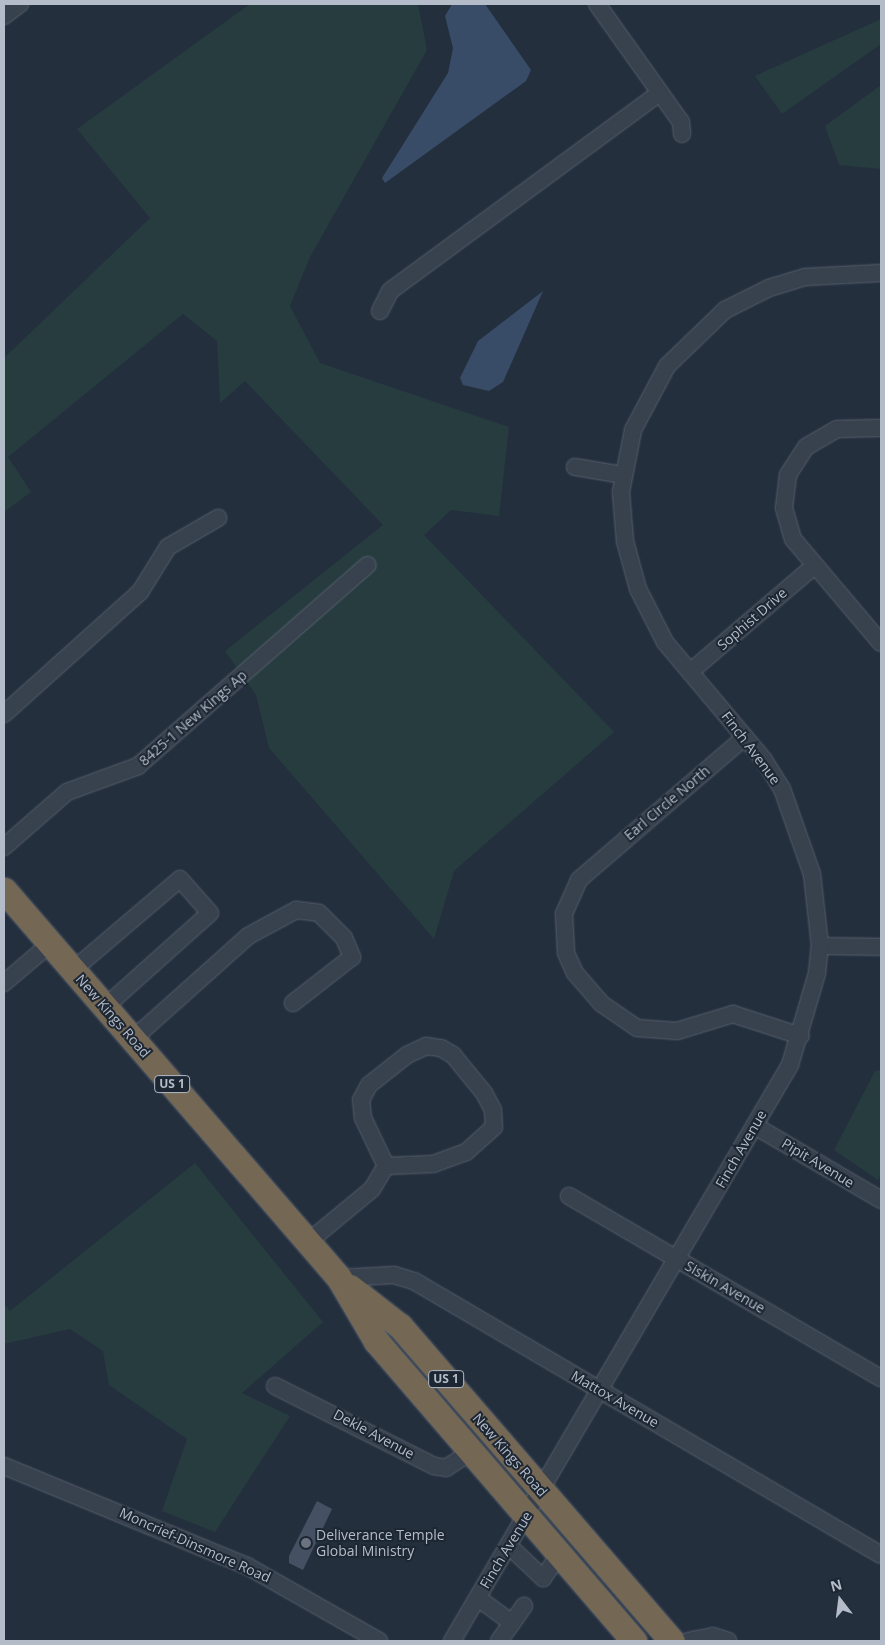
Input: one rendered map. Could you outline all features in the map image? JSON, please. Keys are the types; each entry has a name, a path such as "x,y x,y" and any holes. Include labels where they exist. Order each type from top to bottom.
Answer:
{"highway":[{"name":"New Kings Road","path":"4,890 339,1278 376,1341 634,1641"},
{"name":"New Kings Road","path":"339,1278 400,1326 672,1641"}],"street":[{"path":"4,16 20,4"},
{"path":"597,4 681,122 682,134"},
{"path":"380,311 390,291 660,93"},
{"name":"Finch Avenue","path":"452,1641 510,1546 755,1126 801,1036 811,1005 820,946 812,874 794,813 764,760 666,642 638,589 625,541 623,475 633,430 653,387 705,326 745,299 805,277 881,273"},
{"path":"879,427 837,428 821,436 806,447 788,474 784,508 787,526 814,566 881,643"},
{"path":"575,468 623,475"},
{"path":"4,714 140,592 168,547 218,518"},
{"name":"8425-1 New Kings Ap","path":"4,847 67,792 138,766 368,566"},
{"name":"Sophist Drive","path":"690,672 814,566"},
{"name":"Earl Circle North","path":"745,737 590,869 570,895 564,914 566,953 575,973 618,1019 658,1032 733,1014 801,1036"},
{"path":"73,970 180,879 210,913 105,1007"},
{"path":"133,1039 248,936 296,910 319,913 344,938 352,957 293,1004"},
{"path":"4,983 50,944"},
{"path":"820,946 881,947"},
{"path":"426,1046 441,1048 453,1055 484,1093 494,1110 494,1127 466,1152 441,1161 386,1166 363,1118 361,1100 369,1085 407,1055 426,1046"},
{"name":"Pipit Avenue","path":"755,1126 881,1200"},
{"path":"308,1242 372,1189 386,1166"},
{"name":"Siskin Avenue","path":"569,1196 881,1378"},
{"name":"Mattox Avenue","path":"339,1278 394,1275 414,1281 881,1555"},
{"name":"Dekle Avenue","path":"275,1386 434,1466 446,1468 471,1452"},
{"name":"Moncrief-Dinsmore Road","path":"4,1466 247,1566 379,1641"},
{"path":"510,1546 543,1578 560,1554"},
{"path":"478,1598 512,1623"},
{"path":"499,1641 524,1606"},
{"path":"688,1641 713,1636 728,1641"}],"green space":[{"path":"250,4 418,4 427,50 310,257 290,306 320,363 509,427 499,516 451,510 424,535 614,732 454,871 434,939 269,748 256,695 225,651 383,525 245,381 220,403 217,341 183,314 8,457 31,492 4,512 4,358 150,218 77,129"},
{"path":"881,19 881,44 782,114 755,76"},
{"path":"881,85 881,169 839,165 825,126"},
{"path":"881,1070 881,1173 878,1180 834,1150 875,1071"},
{"path":"195,1163 323,1322 242,1393 290,1416 215,1532 162,1511 187,1439 109,1385 103,1351 70,1329 4,1344 4,1304 10,1311"}],"water":[{"path":"452,4 485,4 531,70 526,81 385,183 382,178 448,73 453,48 445,16"},
{"path":"543,291 503,382 489,391 463,385 460,378 478,341"}],"building":[{"name":"Deliverance Temple Global Ministry","path":"317,1501 332,1509 303,1570 289,1563 289,1556"}],"place":[{"name":"Deliverance Temple Global Ministry","path":"306,1543"}]}
